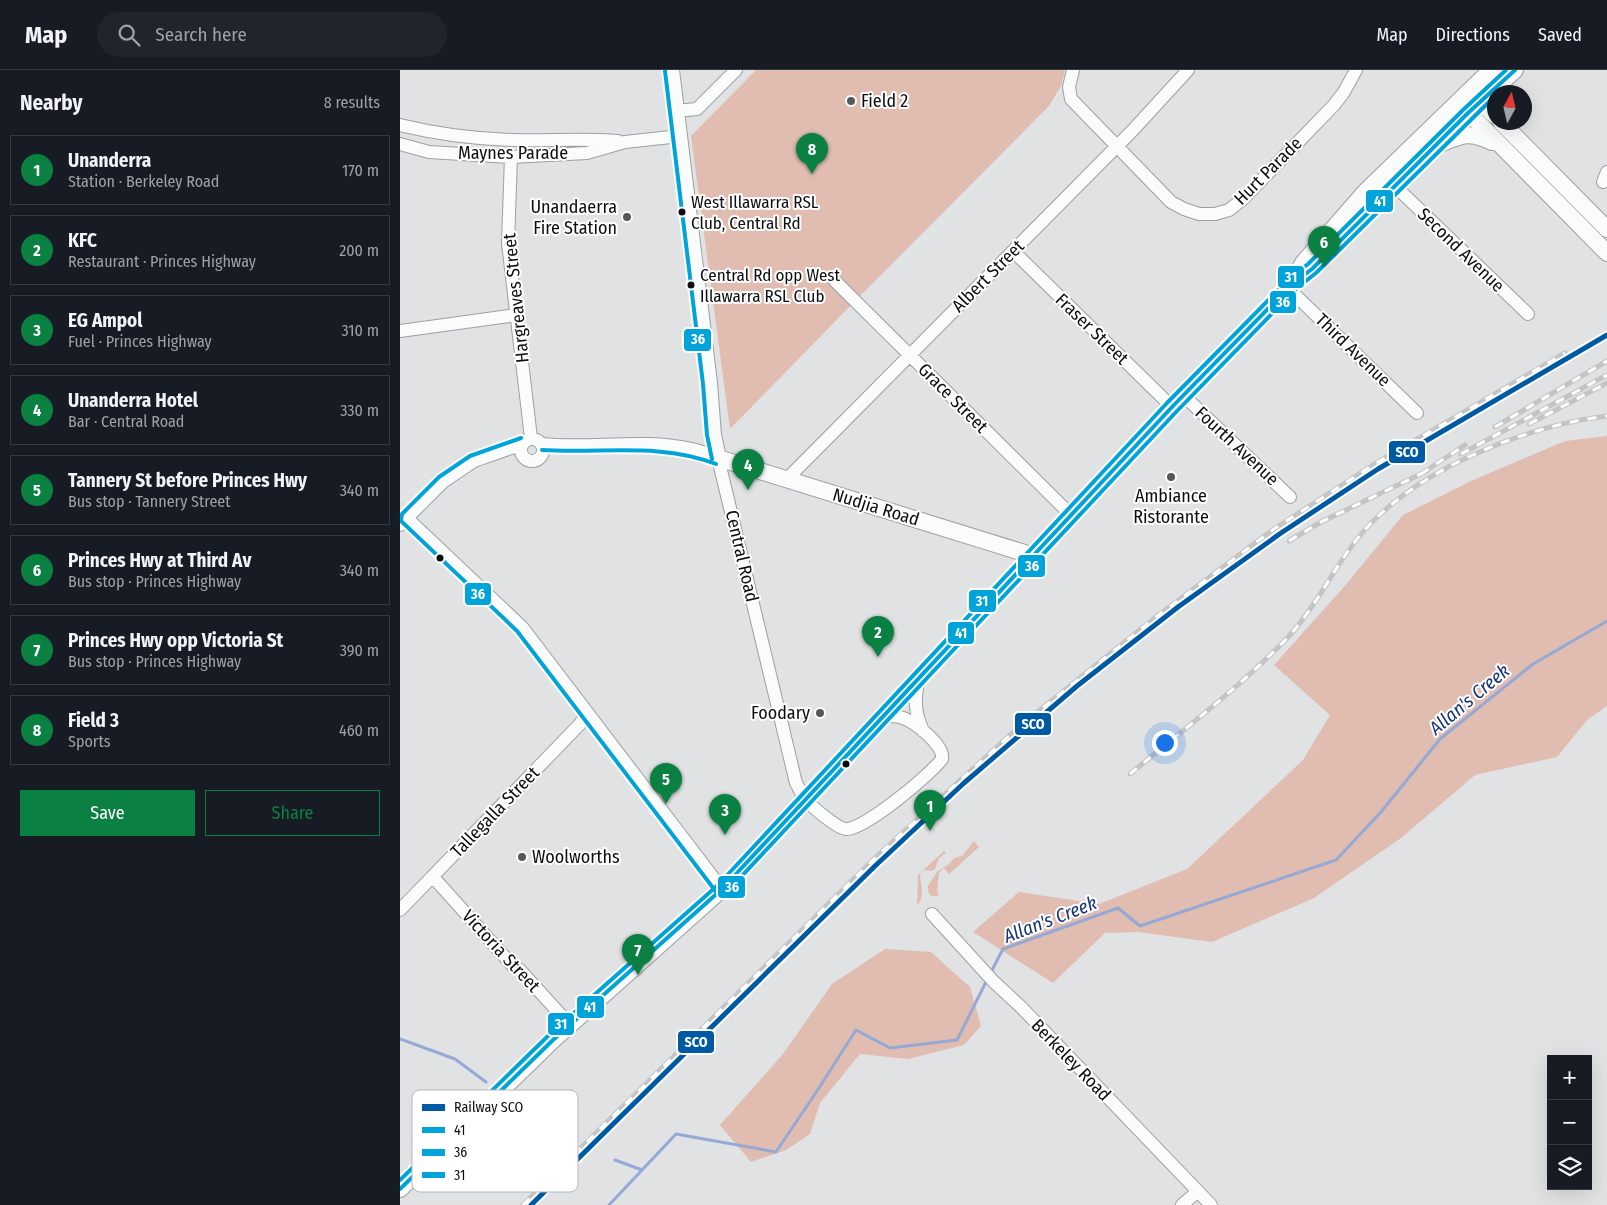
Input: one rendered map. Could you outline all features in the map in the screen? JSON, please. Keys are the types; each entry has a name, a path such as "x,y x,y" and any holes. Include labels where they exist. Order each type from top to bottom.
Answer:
{"main road":[{"name":"Central Road","path":"671,70 709,383 713,435 718,458"},
{"path":"1476,96 1491,70"},
{"path":"502,1090 570,1024 722,889 1177,401 1290,285 1303,263 1476,96 1511,73"},
{"path":"1505,85 1511,73"},
{"path":"1476,96 1487,108"},
{"path":"1463,108 1607,253"},
{"path":"1438,145 1463,108"},
{"path":"1510,130 1607,229"},
{"path":"1389,180 1438,145 1459,136 1470,134 1480,136 1499,145"},
{"name":"Nudjia Road","path":"718,458 1034,556"},
{"path":"400,1190 412,1178"}],"street":[{"path":"676,111 697,109 736,70"},
{"name":"Hurt Parade","path":"1073,70 1069,86 1071,100 1172,202 1184,209 1199,214 1215,214 1229,210 1244,199 1334,105 1344,92 1356,70"},
{"name":"Albert Street","path":"786,480 1133,130 1188,70"},
{"name":"Maynes Parade","path":"400,124 432,133 513,140 589,139 625,142"},
{"name":"Maynes Parade","path":"400,144 429,152 511,157 587,153 625,142 680,136"},
{"name":"Hargreaves Street","path":"511,157 508,242 532,447"},
{"name":"Second Avenue","path":"1389,180 1528,314"},
{"name":"Fraser Street","path":"1013,251 1177,401"},
{"name":"Grace Street","path":"835,281 1071,516"},
{"name":"Third Avenue","path":"1290,285 1417,413"},
{"path":"400,331 516,315"},
{"name":"Fourth Avenue","path":"1177,401 1290,497"},
{"path":"718,458 696,450 668,446 618,444 532,447 497,453 474,461 442,482 404,522 522,627 722,889"},
{"name":"Central Road","path":"718,458 796,783 806,800"},
{"path":"918,680 915,707 917,718 923,731"},
{"name":"Tallegalla Street","path":"400,910 580,724 588,712"},
{"path":"806,800 833,824 842,829 848,829 863,824 884,810 942,760 943,754 941,750 923,731 903,718 895,716 883,717"},
{"name":"Victoria Street","path":"433,877 513,966 520,970 570,1024"},
{"name":"Berkeley Road","path":"932,914 994,982 1021,1007 1211,1205"},
{"path":"1182,1205 1197,1192"}],"shaded area":[{"path":"756,70 1065,70 1061,86 1049,106 730,429 691,136"},
{"path":"1607,436 1607,706 1588,719 1557,757 1475,775 1401,838 1314,898 1212,942 1138,932 1105,933 1053,983 973,932 1019,892 1099,904 1187,869 1303,760 1330,715 1274,665 1344,587 1403,515 1471,481 1565,441"},
{"path":"974,841 979,847 949,874 944,868 939,873 937,892 939,895 931,896 928,886 937,872 954,858 962,856"},
{"path":"944,851 946,853 939,858 935,869 932,871 924,870 920,874 922,894 917,906 918,875"},
{"path":"885,949 931,952 970,987 981,1026 964,1045 908,1059 860,1054 820,1103 810,1134 786,1150 751,1162 720,1125 783,1054 832,984"}],"waterway":[{"name":"Allan's Creek","path":"990,974 1003,949 1118,908 1140,926 1336,860 1381,812 1440,739 1533,664 1607,621"},
{"name":"Allan's Creek","path":"609,1205 676,1134 776,1152 856,1030 890,1048 957,1040 987,980"},
{"path":"400,1039 455,1059 486,1082"},
{"path":"615,1160 642,1170"}],"railway":[{"path":"578,1151 877,856 1020,726 1156,617 1274,529 1373,465 1565,353"},
{"path":"1495,427 1607,361"},
{"path":"1461,454 1607,375"},
{"path":"1529,424 1607,383"},
{"path":"1130,774 1212,707 1272,654 1300,623 1362,533 1385,510 1412,489 1442,470 1474,454 1508,441 1575,421 1607,416"},
{"path":"1421,474 1465,445"},
{"path":"1289,541 1321,522 1427,471"},
{"path":"523,1205 536,1192"}],"rail line":[{"name":"SCO","path":"578,1159 875,866 964,783 1077,686 1178,607 1281,533 1378,469 1607,335"},
{"name":"SCO","path":"531,1205 544,1192"}],"transit line":[{"name":"31","path":"492,1090 549,1035 718,885 1167,403 1289,279 1308,264 1464,109 1506,70"},
{"name":"41","path":"502,1090 553,1040 722,889 1172,407 1293,283 1312,269 1468,113 1515,70"},
{"name":"36","path":"665,71 703,384 707,435 712,459"},
{"name":"36","path":"521,438 470,456 439,477 402,514 401,521 517,631 717,893 724,895 1177,411 1297,288 1316,273 1487,104"},
{"name":"36","path":"542,450 652,451 695,457 716,464"},
{"name":"31","path":"400,1180 412,1168"},
{"name":"41","path":"400,1189 412,1177"}],"place":[{"name":"Field 2","path":"851,101"},
{"name":"Field 3","path":"812,174"},
{"name":"West Illawarra RSL Club, Central Rd","path":"682,212"},
{"name":"Unandaerra Fire Station","path":"627,217"},
{"name":"Princes Hwy at Third Av","path":"1324,267"},
{"name":"Central Rd opp West Illawarra RSL Club","path":"691,285"},
{"name":"Ambiance Ristorante","path":"1171,477"},
{"name":"Unanderra Hotel","path":"748,490"},
{"name":"KFC","path":"878,657"},
{"name":"Foodary","path":"820,713"},
{"name":"Tannery St before Princes Hwy","path":"666,804"},
{"name":"Unanderra","path":"930,831"},
{"name":"EG Ampol","path":"725,835"},
{"name":"Woolworths","path":"522,857"},
{"name":"Princes Hwy opp Victoria St","path":"638,975"}]}
